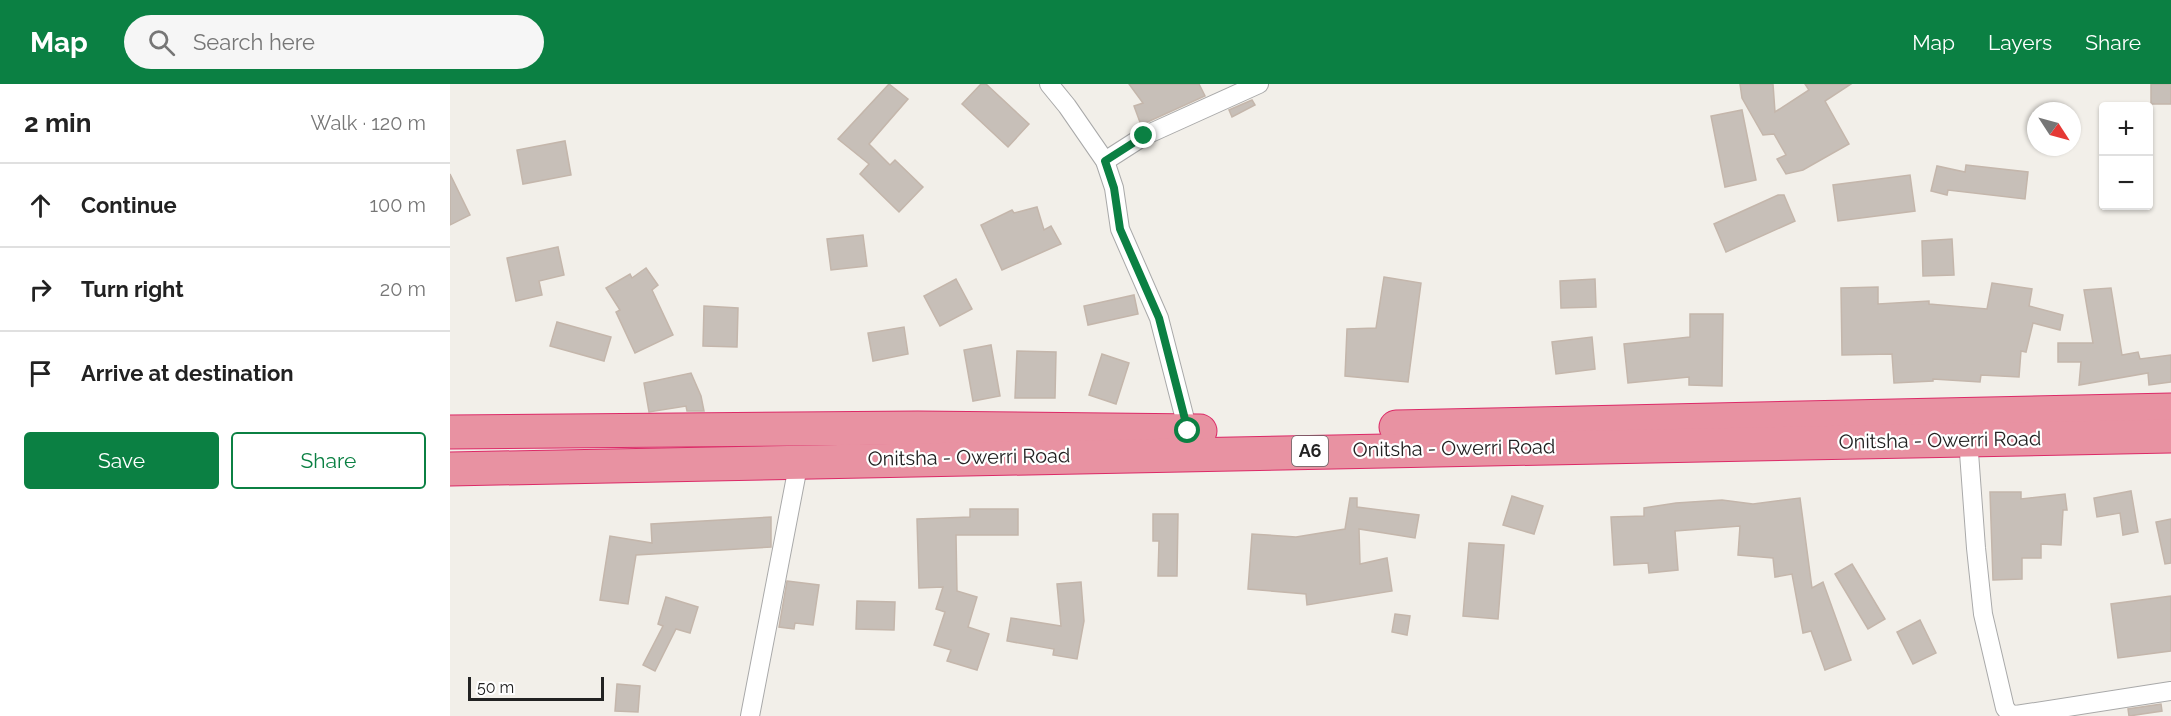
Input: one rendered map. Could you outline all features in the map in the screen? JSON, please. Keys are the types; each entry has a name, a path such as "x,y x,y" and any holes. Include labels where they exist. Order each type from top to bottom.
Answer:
{"highway":[{"name":"Onitsha - Owerri Road","path":"450,432 918,428 1188,431 2171,410"},
{"name":"Onitsha - Owerri Road","path":"450,469 2171,436"}],"street":[{"path":"1049,84 1105,161 1114,188 1120,229 1159,318 1188,431"},
{"path":"1105,161 1144,136 1259,84"},
{"path":"1968,439 1983,614 2005,708 2010,714 2016,715 2171,691"},
{"path":"750,716 799,461"}],"building":[{"path":"889,84 908,99 869,144 890,165 895,160 923,187 899,212 860,174 869,164 838,139"},
{"path":"981,84 986,84 1029,124 1008,147 962,104"},
{"path":"1129,84 1199,84 1205,96 1141,125 1134,106 1143,103"},
{"path":"1740,84 1773,84 1775,112 1809,90 1805,84 1851,84 1825,101 1849,144 1803,170 1786,174 1777,159 1786,155 1774,134 1763,135 1742,98"},
{"path":"2151,84 2171,84 2171,104 2151,102"},
{"path":"1252,100 1255,105 1232,117 1229,110"},
{"path":"1742,110 1756,180 1725,187 1711,116"},
{"path":"565,141 571,175 523,184 517,150"},
{"path":"1966,165 2028,172 2025,199 1948,190 1947,195 1931,191 1937,166 1965,172"},
{"path":"450,174 470,215 450,225"},
{"path":"1910,175 1915,211 1838,221 1833,185"},
{"path":"1778,195 1784,195 1795,221 1726,252 1714,224"},
{"path":"1037,207 1044,230 1051,226 1061,244 1002,270 981,225 1012,210 1014,213"},
{"path":"863,235 867,266 831,270 827,239"},
{"path":"1952,239 1954,275 1923,276 1922,241"},
{"path":"558,247 564,275 539,281 542,295 516,301 507,258"},
{"path":"646,268 658,285 652,290 673,335 635,353 616,312 620,310 606,288 630,274 632,278"},
{"path":"1384,277 1421,283 1408,382 1345,376 1347,329 1376,328"},
{"path":"956,279 972,309 940,326 924,296"},
{"path":"1595,279 1596,307 1561,308 1560,281"},
{"path":"1992,283 2032,289 2029,306 2063,315 2060,330 2033,323 2026,352 2021,351 2019,377 1981,375 1980,382 1933,379 1933,381 1894,383 1892,354 1842,355 1841,288 1878,287 1878,304 1929,301 1929,304 1987,309"},
{"path":"2111,288 2122,355 2138,352 2140,359 2171,355 2171,382 2149,385 2148,373 2079,385 2081,362 2058,362 2058,343 2093,343 2084,290"},
{"path":"1134,295 1138,314 1088,325 1084,306"},
{"path":"704,306 738,308 737,347 703,346"},
{"path":"1690,314 1723,314 1722,386 1689,385 1689,377 1628,383 1624,344 1690,337"},
{"path":"557,322 611,337 604,361 550,346"},
{"path":"904,327 908,354 873,361 868,333"},
{"path":"1592,337 1595,369 1556,374 1552,342"},
{"path":"991,345 1000,396 973,401 964,350"},
{"path":"1017,351 1056,352 1055,398 1015,398"},
{"path":"1102,354 1129,363 1116,404 1089,395"},
{"path":"691,373 701,396 704,411 687,411 686,406 649,412 644,383"},
{"path":"2131,491 2138,532 2123,535 2120,513 2097,517 2094,498"},
{"path":"1990,492 2021,492 2021,499 2065,494 2067,510 2063,510 2061,545 2041,544 2041,558 2022,558 2022,579 1993,580"},
{"path":"1512,496 1543,506 1534,534 1503,525"},
{"path":"1350,498 1357,498 1357,507 1419,515 1415,538 1359,529 1360,564 1387,558 1392,591 1307,605 1306,594 1248,589 1252,534 1296,537 1345,529"},
{"path":"1800,498 1812,588 1823,582 1851,660 1825,670 1811,631 1803,633 1792,574 1775,577 1773,558 1738,555 1740,526 1675,531 1678,570 1649,573 1648,563 1614,565 1611,517 1644,516 1644,508 1676,503 1722,500 1753,504"},
{"path":"970,509 1018,509 1018,535 956,535 957,591 977,597 968,627 989,634 977,670 947,661 951,650 934,645 945,612 936,609 943,587 919,588 917,519 970,517"},
{"path":"1153,514 1178,514 1177,576 1158,576 1159,541 1153,541"},
{"path":"771,517 771,547 636,555 628,604 600,600 610,536 652,543 651,524"},
{"path":"2171,519 2171,563 2165,564 2156,522"},
{"path":"1469,543 1504,545 1498,619 1463,616"},
{"path":"1852,564 1885,619 1868,629 1835,574"},
{"path":"787,581 819,585 813,625 795,623 794,629 779,627"},
{"path":"1081,582 1084,621 1077,659 1053,655 1054,649 1007,641 1011,618 1061,626 1057,584"},
{"path":"2171,596 2171,651 2118,658 2111,604"},
{"path":"666,597 698,607 690,633 676,629 655,671 643,665 663,626 658,624"},
{"path":"857,601 895,602 894,630 856,629"},
{"path":"1395,614 1410,616 1407,635 1392,632"},
{"path":"1920,620 1936,653 1913,664 1897,632"},
{"path":"617,684 640,686 638,712 615,711"},
{"path":"2161,704 2162,711 2129,716 2128,709"}],"route":[{"path":"1144,136 1105,161 1114,188 1120,229 1159,318 1172,361 1188,431"}]}
